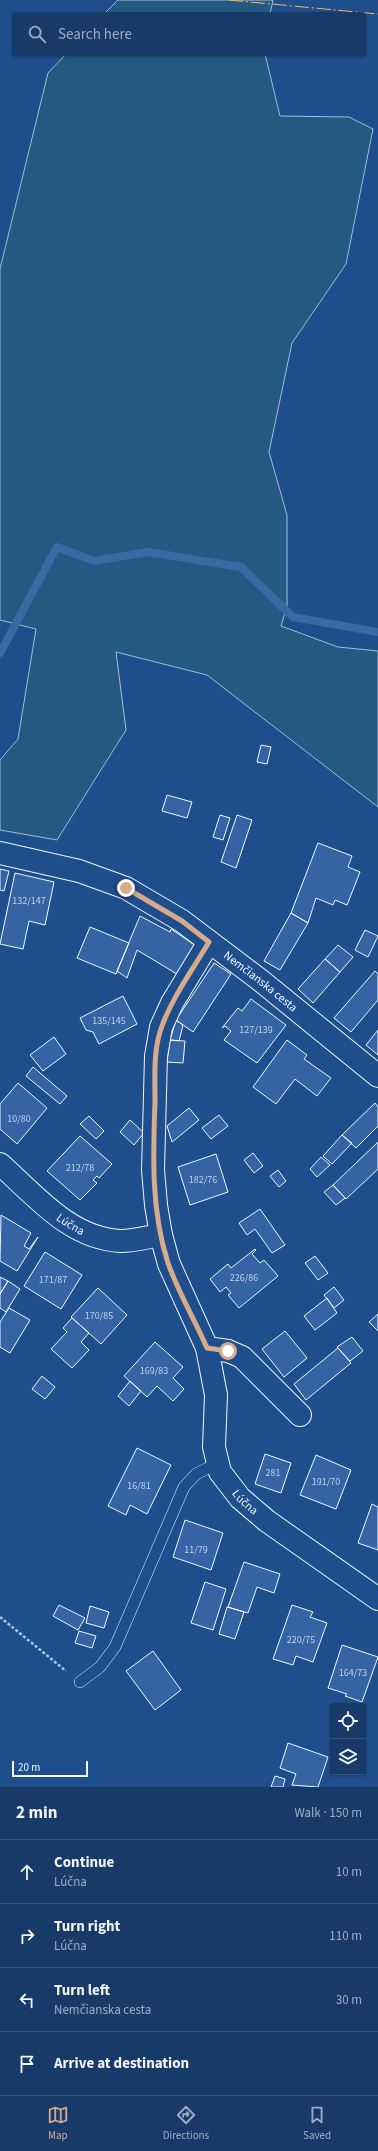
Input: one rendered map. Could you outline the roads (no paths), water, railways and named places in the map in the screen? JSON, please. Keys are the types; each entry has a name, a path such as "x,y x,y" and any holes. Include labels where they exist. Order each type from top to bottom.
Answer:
{"street":[{"name":"Nemčianska cesta","path":"0,853 22,856 79,871 126,888 182,921 260,980 378,1076"},
{"name":"Lúčna","path":"209,942 172,1003 161,1027 156,1056 153,1170 161,1236 169,1264 207,1348 216,1396 214,1447 220,1472 240,1498 267,1521 378,1599"},
{"name":"Lúčna","path":"0,1164 67,1224 92,1236 122,1241 161,1236"},
{"path":"207,1348 228,1351 242,1357 300,1415"}],"lane":[{"path":"80,1682 100,1666 115,1647 184,1487 196,1474 218,1463"}],"waterway":[{"path":"0,653 57,547 94,561 148,552 241,567 293,617 378,632"}]}
